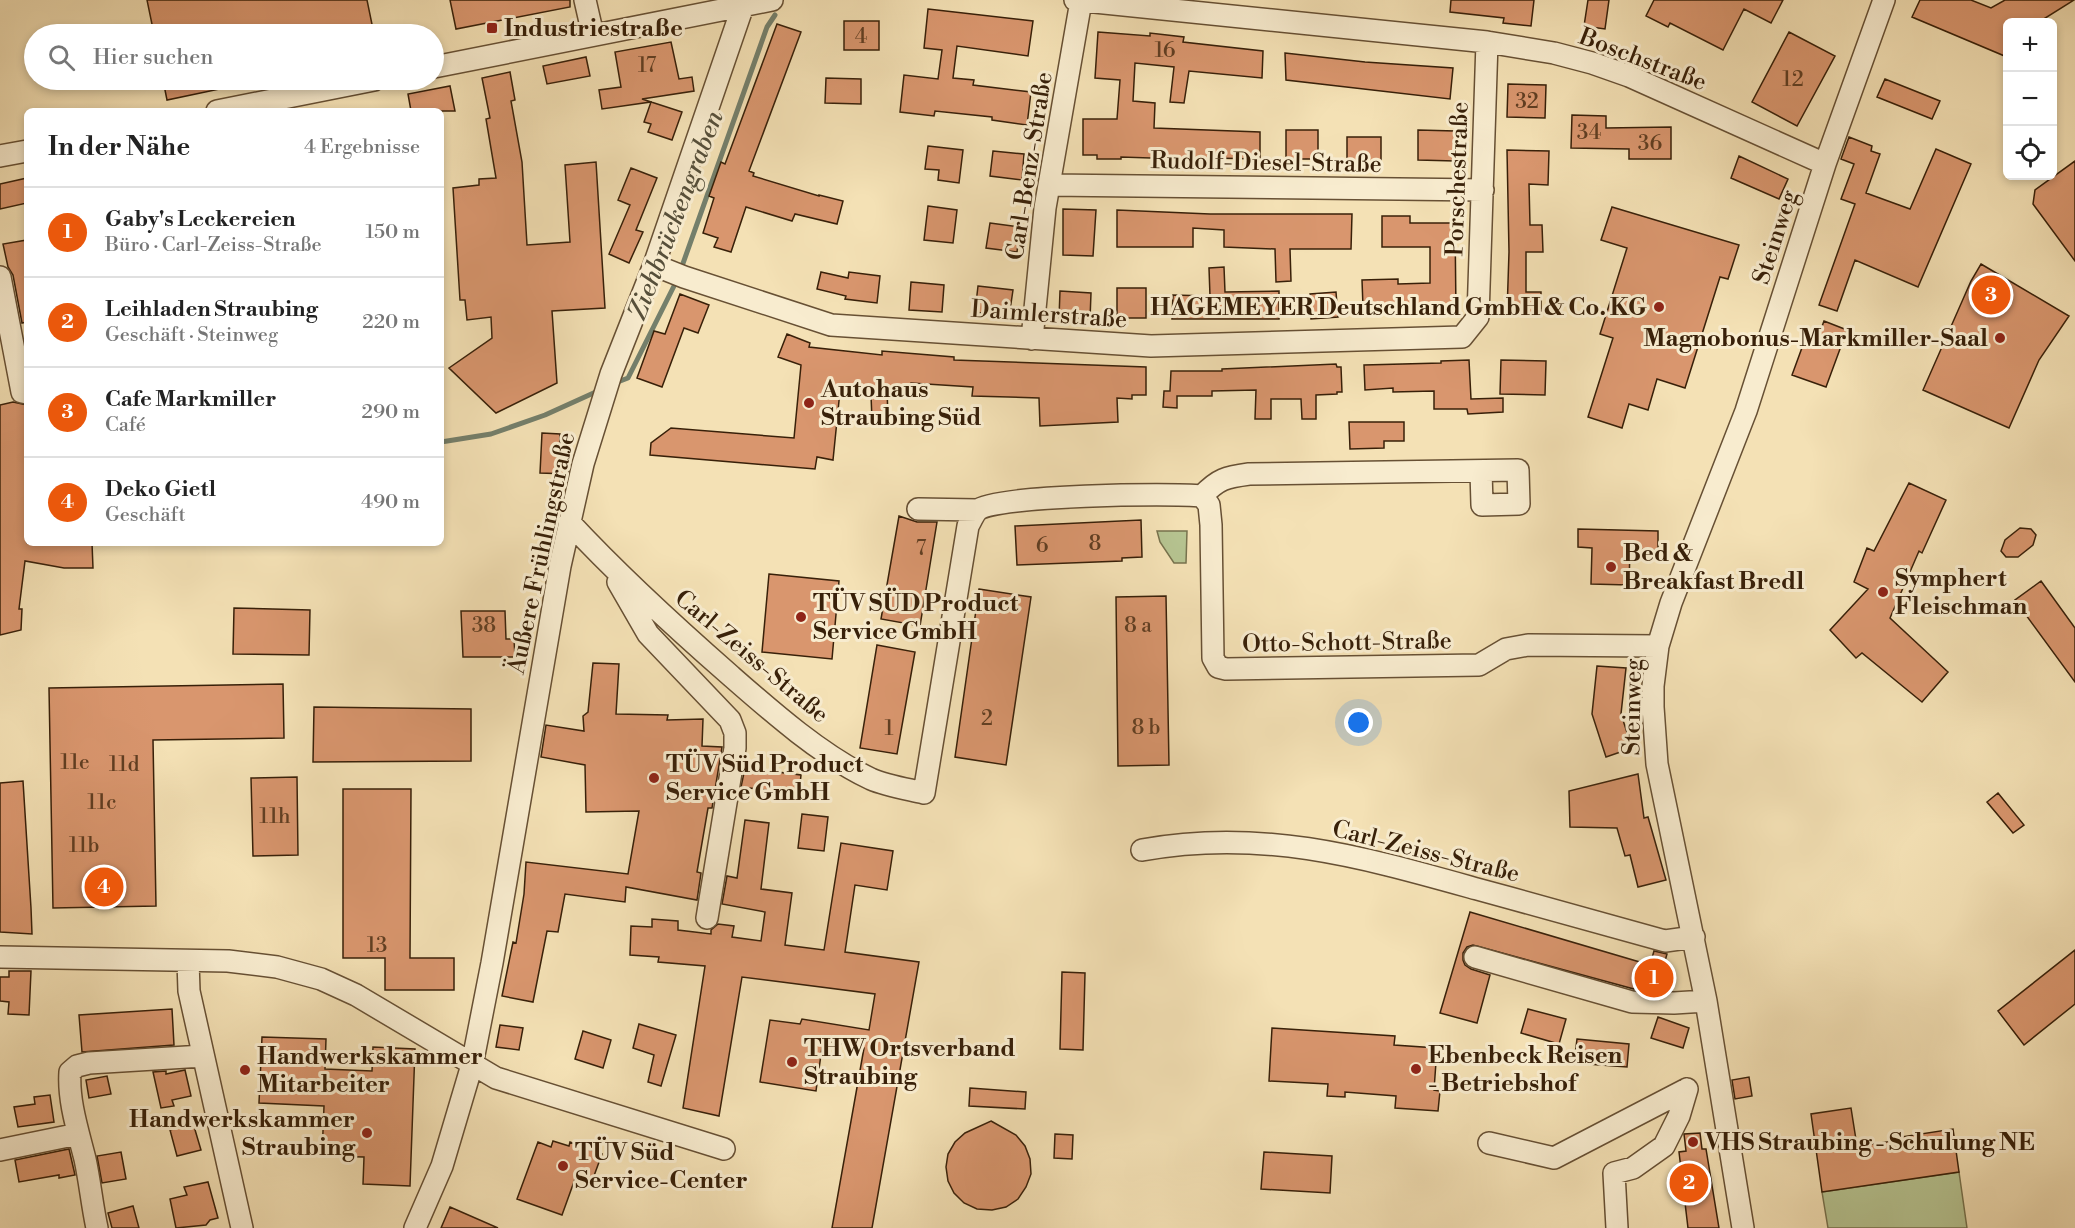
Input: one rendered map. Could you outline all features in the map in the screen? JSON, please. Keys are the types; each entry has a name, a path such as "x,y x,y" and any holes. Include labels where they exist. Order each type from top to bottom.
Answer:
{"street":[{"path":"585,0 593,35"},
{"path":"444,65 744,3 772,0"},
{"name":"Boschstraße","path":"1075,0 1487,42 1544,51 1592,63 1629,76 1825,164"},
{"name":"Steinweg","path":"1743,1228 1694,937 1656,764 1653,696 1658,646 1671,603 1746,411 1825,164 1884,0"},
{"name":"Carl-Benz-Straße","path":"1032,339 1049,184 1081,1"},
{"name":"Äußere Frühlingstraße","path":"415,1228 442,1166 472,1065 569,522 583,464 611,374 654,265 744,3"},
{"name":"Porschestraße","path":"1478,317 1487,42"},
{"path":"233,108 324,90"},
{"path":"0,156 24,152"},
{"name":"Rudolf-Diesel-Straße","path":"1049,184 1483,190"},
{"name":"Daimlerstraße","path":"654,265 831,325 1032,339 1151,346 1462,337 1478,317"},
{"path":"0,277 22,392 24,392"},
{"path":"918,509 977,510 992,503 1024,500 1154,494 1202,496 1214,483 1248,474 1481,471"},
{"name":"Otto-Schott-Straße","path":"1202,496 1209,505 1211,525 1213,643 1214,658 1218,667 1226,669 1479,665 1506,649 1528,645 1658,646"},
{"name":"Carl-Zeiss-Straße","path":"569,522 671,623 796,730 838,760 873,780 924,793 968,526 977,510"},
{"path":"608,563 648,634 730,720 735,733 735,748 707,918"},
{"name":"Carl-Zeiss-Straße","path":"1142,850 1230,842 1274,844 1333,852 1390,864 1665,941 1694,937"},
{"path":"0,957 251,963 297,972 321,979 356,995 496,1077 724,1149"},
{"path":"1475,957 1632,1002 1706,1001"},
{"path":"188,961 189,991 242,1228"},
{"path":"97,1228 69,1084 70,1072 77,1066 89,1063 203,1056"},
{"path":"1489,1143 1554,1158 1687,1089 1679,1116 1664,1146 1633,1168 1614,1173 1617,1228"},
{"path":"0,1150 78,1134"}],"green space":[{"path":"1157,531 1187,531 1186,563 1174,563 1160,542"},
{"path":"1959,1172 1967,1228 1828,1228 1822,1192"}],"building":[{"path":"147,0 367,0 372,24 152,24"},
{"path":"450,0 570,0 570,7 456,29"},
{"path":"1451,0 1534,0 1531,26 1503,23 1504,18 1450,12"},
{"path":"1588,0 1609,0 1605,29 1584,26"},
{"path":"1654,0 1783,0 1771,23 1744,9 1723,50 1670,23 1668,27 1646,16"},
{"path":"1920,0 1971,0 1991,8 2005,0 2074,0 2045,18 2003,18 2003,55 1912,17"},
{"path":"928,9 1033,21 1028,56 957,46 953,78 974,80 973,85 1031,92 1027,125 992,120 992,117 935,111 934,116 900,112 904,75 938,79 942,50 924,48"},
{"path":"844,21 879,21 879,50 844,50"},
{"path":"777,24 801,32 749,171 754,173 753,176 843,201 837,224 795,214 792,221 746,207 731,252 714,247 718,238 703,233 714,198 709,196 721,162 725,164"},
{"path":"1098,32 1150,36 1150,33 1184,37 1183,42 1263,51 1262,78 1189,71 1184,103 1170,102 1174,67 1135,63 1133,101 1155,103 1154,128 1260,132 1260,159 1121,157 1121,159 1097,159 1097,155 1083,155 1083,119 1117,119 1120,80 1095,78"},
{"path":"1789,32 1835,56 1797,126 1752,102"},
{"path":"671,42 679,79 692,77 694,91 642,99 682,112 672,140 648,132 651,124 644,122 651,102 602,109 599,90 621,87 615,52"},
{"path":"1285,53 1365,62 1453,68 1450,99 1286,80"},
{"path":"586,57 590,76 547,84 543,66"},
{"path":"510,72 515,100 511,101 522,162 527,245 570,242 565,165 596,162 605,308 552,311 557,383 496,413 449,368 492,338 491,317 467,320 465,300 460,300 453,188 479,185 479,179 496,178 486,119 490,118 482,78"},
{"path":"826,78 861,79 861,104 825,103"},
{"path":"1885,79 1940,101 1932,119 1877,97"},
{"path":"1508,84 1546,85 1545,118 1507,117"},
{"path":"450,86 455,111 444,111 444,108 410,108 408,94 444,90 444,87"},
{"path":"165,90 215,90 167,100"},
{"path":"1572,115 1606,116 1606,128 1671,127 1671,159 1629,159 1629,149 1571,148"},
{"path":"1286,130 1318,130 1318,159 1286,159"},
{"path":"1418,130 1455,131 1455,161 1418,160"},
{"path":"1347,137 1381,137 1381,163 1347,163"},
{"path":"1849,137 1872,146 1871,151 1880,154 1866,193 1910,209 1936,149 1971,164 1918,287 1855,260 1837,311 1819,305 1855,204 1841,199 1854,164 1841,159"},
{"path":"928,146 963,150 959,183 938,180 939,170 925,169"},
{"path":"1507,150 1549,151 1548,185 1529,184 1530,225 1542,225 1543,252 1526,252 1526,292 1541,292 1541,314 1507,313 1509,252"},
{"path":"993,151 1024,154 1022,180 990,176"},
{"path":"1739,156 1788,179 1779,199 1731,178"},
{"path":"2075,161 2075,261 2033,204 2035,190 2049,180 2057,180 2057,174"},
{"path":"631,168 657,178 636,230 643,232 629,263 609,254 630,205 618,200"},
{"path":"24,179 24,204 0,209 0,184"},
{"path":"928,206 957,210 953,243 924,240"},
{"name":"HAGEMEYER Deutschland GmbH & Co. KG","path":"1612,207 1739,245 1728,279 1720,277 1685,388 1657,379 1648,410 1629,404 1622,428 1588,417 1613,338 1600,334 1627,248 1601,240"},
{"path":"1063,209 1096,210 1093,256 1063,255"},
{"path":"1117,210 1210,214 1352,214 1351,249 1290,249 1291,281 1276,282 1275,249 1224,247 1224,230 1193,228 1193,247 1117,247"},
{"path":"1382,216 1410,216 1410,223 1455,223 1456,312 1423,313 1423,305 1363,307 1362,280 1398,279 1398,284 1430,283 1430,247 1382,247"},
{"path":"990,223 1020,227 1017,252 986,248"},
{"path":"24,240 24,323 22,323 13,275 8,267 3,244"},
{"name":"Magnobonus-Markmiller-Saal","path":"1981,264 2069,316 2039,360 2009,428 1923,390 1971,281"},
{"path":"1224,267 1225,292 1279,291 1279,319 1172,319 1173,295 1210,296 1209,268"},
{"path":"821,272 848,278 849,272 880,276 877,303 845,299 846,296 817,289"},
{"path":"911,282 944,285 942,312 909,310"},
{"path":"978,286 1013,290 1009,317 975,312"},
{"path":"1117,288 1146,288 1146,318 1117,318"},
{"path":"1060,291 1091,293 1090,319 1059,318"},
{"path":"1336,292 1338,317 1311,319 1310,294"},
{"path":"680,294 709,305 698,333 684,328 662,387 637,378 654,331 665,334"},
{"path":"1824,321 1847,330 1826,387 1792,375 1803,345 1814,348"},
{"path":"787,334 810,343 809,347 882,355 882,351 954,357 954,360 1146,367 1146,395 1132,395 1132,399 1117,398 1118,422 1040,426 1039,398 972,396 973,387 911,383 910,388 887,387 888,420 872,420 871,395 840,391 833,460 817,457 815,469 650,455 651,443 671,428 794,438 801,365 778,357"},
{"path":"1469,360 1471,399 1503,398 1503,412 1468,414 1467,409 1434,409 1434,391 1393,392 1393,388 1365,390 1364,365"},
{"path":"1501,360 1546,361 1545,395 1500,394"},
{"path":"1336,364 1337,367 1341,367 1342,392 1316,395 1316,419 1302,419 1301,399 1271,399 1271,419 1255,419 1256,390 1212,391 1212,396 1177,396 1177,408 1163,407 1164,391 1170,391 1171,371 1222,371 1222,369"},
{"path":"13,402 24,404 24,546 92,546 93,568 64,568 25,561 19,609 22,609 21,630 0,635 0,405"},
{"path":"1349,422 1404,422 1404,441 1384,441 1384,448 1350,449"},
{"path":"542,433 560,434 560,449 569,449 568,474 540,473"},
{"name":"Symphert Fleischman","path":"1909,483 1946,500 1922,553 1919,551 1890,618 1948,672 1922,702 1862,653 1856,658 1830,630 1868,589 1854,582 1867,548 1874,551"},
{"path":"899,516 917,522 937,522 920,626 881,619"},
{"path":"1141,520 1142,557 1122,558 1122,561 1017,565 1015,526"},
{"path":"2020,528 2031,529 2036,535 2033,545 2018,557 2006,557 2001,551 2005,540"},
{"name":"Bed & Breakfast Bredl","path":"1578,529 1658,531 1658,550 1630,549 1629,585 1591,584 1592,548 1578,547"},
{"name":"TÜV SÜD Product Service GmbH","path":"769,574 839,581 832,659 762,652"},
{"path":"2041,581 2075,628 2075,682 2015,600"},
{"path":"979,589 1031,597 1006,765 955,757"},
{"path":"1166,596 1169,765 1118,766 1116,597"},
{"path":"234,608 310,610 309,655 233,654"},
{"path":"461,611 505,611 506,639 514,639 515,657 463,657"},
{"path":"877,645 915,652 897,754 860,748"},
{"name":"TÜV Süd Product Service GmbH","path":"593,663 619,664 616,714 668,715 667,720 703,719 702,746 722,747 712,808 708,808 697,872 701,873 697,900 626,887 625,902 565,894 558,932 547,931 533,1002 502,996 513,942 516,943 524,894 526,862 628,874 639,811 586,812 585,765 541,757 546,725 584,731 583,716 588,712"},
{"path":"1597,666 1626,668 1621,714 1632,748 1606,757 1592,714"},
{"path":"283,684 284,738 153,740 156,906 53,908 49,688"},
{"path":"314,707 471,709 471,761 313,762"},
{"path":"745,768 801,775 799,794 741,787"},
{"path":"1638,774 1644,818 1648,817 1666,880 1638,887 1630,855 1625,856 1617,828 1570,827 1569,791"},
{"path":"297,777 298,855 253,856 251,778"},
{"path":"23,781 32,934 0,932 0,783"},
{"path":"343,789 411,789 410,958 454,958 454,990 385,990 385,958 343,958"},
{"path":"1998,793 2024,825 2013,833 1987,802"},
{"path":"802,814 828,817 824,851 798,848"},
{"path":"745,820 769,823 761,889 792,893 785,945 824,950 841,843 893,851 887,890 855,885 845,952 919,962 872,1228 832,1228 864,1048 823,1040 816,1091 760,1082 770,1020 800,1024 802,1019 869,1030 875,994 742,977 719,1116 683,1108 705,966 658,962 659,957 630,955 631,926 652,927 652,919 678,921 678,930 711,934 711,930 718,924 734,926 732,937 761,941 765,912 722,904 727,876 737,878"},
{"path":"1470,912 1650,965 1654,951 1667,954 1663,968 1672,970 1666,990 1653,990 1636,985 1634,989 1473,945 1467,947 1463,953 1465,965 1490,975 1477,1023 1440,1013"},
{"path":"2075,950 2075,1004 2024,1045 1998,1011"},
{"path":"9,971 31,971 29,1015 8,1014 9,1002 0,1001 0,977 9,977"},
{"path":"1062,972 1085,973 1083,1050 1060,1049"},
{"path":"172,1009 174,1045 82,1052 79,1015"},
{"path":"1528,1009 1566,1019 1559,1044 1521,1033"},
{"path":"1658,1017 1689,1028 1683,1048 1651,1038"},
{"path":"639,1024 676,1035 661,1086 648,1082 654,1055 633,1048"},
{"path":"500,1025 523,1028 519,1050 496,1047"},
{"path":"1272,1028 1395,1036 1394,1045 1437,1048 1434,1090 1440,1091 1438,1111 1395,1108 1396,1096 1345,1092 1345,1097 1327,1096 1328,1084 1269,1081"},
{"path":"583,1031 611,1040 603,1068 575,1059"},
{"name":"Handwerkskammer Straubing","path":"262,1037 326,1039 325,1069 372,1071 373,1047 415,1049 410,1186 363,1184 364,1157 322,1156 324,1106 259,1103"},
{"path":"1577,1039 1629,1044 1627,1067 1574,1063"},
{"path":"185,1070 191,1096 172,1100 174,1106 161,1108 153,1072 166,1071 166,1074"},
{"path":"107,1076 111,1094 89,1098 86,1080"},
{"path":"1749,1077 1752,1096 1735,1099 1732,1080"},
{"path":"970,1088 1026,1092 1025,1109 969,1106"},
{"path":"50,1095 54,1122 18,1127 14,1107 35,1104 34,1097"},
{"path":"1851,1108 1857,1146 1902,1140 1901,1137 1953,1129 1959,1172 1822,1192 1811,1114"},
{"path":"991,1121 1016,1135 1025,1146 1030,1159 1031,1174 1018,1199 1006,1207 992,1210 977,1209 964,1203 954,1193 948,1181 946,1167 948,1154 955,1142 965,1133"},
{"path":"193,1123 201,1150 177,1156 170,1130"},
{"path":"1700,1133 1702,1149 1706,1149 1719,1228 1688,1228 1679,1152 1686,1151 1684,1134"},
{"path":"1055,1134 1073,1135 1072,1159 1054,1158"},
{"name":"TÜV Süd Service-Center","path":"553,1141 569,1146 570,1142 602,1154 591,1184 575,1179 562,1215 517,1199 538,1142 551,1147"},
{"path":"69,1149 75,1175 59,1178 59,1175 19,1182 15,1160"},
{"path":"121,1152 126,1179 102,1183 97,1156"},
{"path":"1264,1152 1332,1156 1330,1193 1261,1189"},
{"path":"208,1182 218,1218 210,1220 206,1225 176,1228 170,1199 187,1195 184,1187"},
{"path":"133,1206 139,1228 112,1228 108,1213"},
{"path":"450,1207 498,1228 441,1228"}],"waterway":[{"name":"Ziehbrückengraben","path":"681,269 767,27 775,15"},
{"name":"Ziehbrückengraben","path":"615,383 628,378 678,278"},
{"name":"Ziehbrückengraben","path":"444,442 491,434 545,415 598,391"}],"place":[{"name":"Industriestraße","path":"492,28"},
{"name":"Cafe Markmiller","path":"1991,295"},
{"name":"HAGEMEYER Deutschland GmbH & Co. KG","path":"1659,307"},
{"name":"Magnobonus-Markmiller-Saal","path":"2000,338"},
{"name":"Autohaus Straubing Süd","path":"809,403"},
{"name":"Bed & Breakfast Bredl","path":"1611,567"},
{"name":"Symphert Fleischman","path":"1883,592"},
{"name":"TÜV SÜD Product Service GmbH","path":"801,617"},
{"name":"TÜV Süd Product Service GmbH","path":"654,778"},
{"name":"Deko Gietl","path":"104,887"},
{"name":"Gaby's Leckereien","path":"1654,978"},
{"name":"THW Ortsverband Straubing","path":"792,1062"},
{"name":"Ebenbeck Reisen - Betriebshof","path":"1416,1069"},
{"name":"Handwerkskammer Mitarbeiter","path":"245,1070"},
{"name":"Handwerkskammer Straubing","path":"367,1133"},
{"name":"VHS Straubing - Schulung NE","path":"1693,1142"},
{"name":"TÜV Süd Service-Center","path":"563,1166"},
{"name":"Leihladen Straubing","path":"1689,1183"}]}
